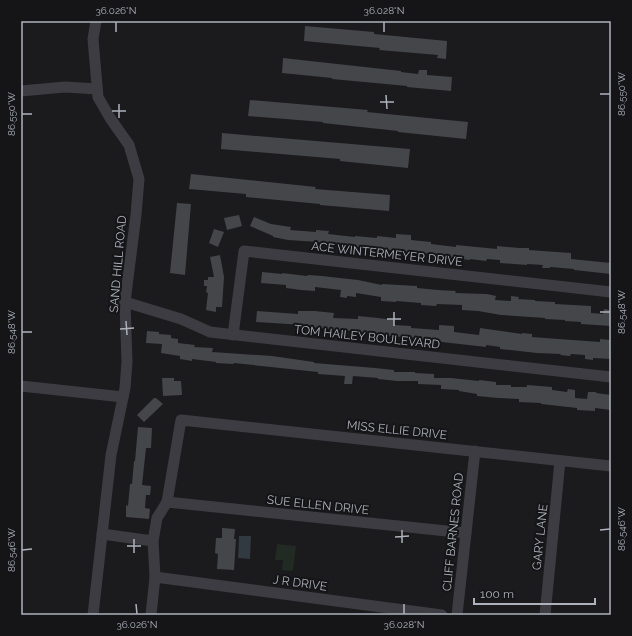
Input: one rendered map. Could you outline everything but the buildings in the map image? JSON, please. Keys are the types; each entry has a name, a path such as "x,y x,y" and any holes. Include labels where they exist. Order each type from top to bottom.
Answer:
{"street":[{"name":"SAND HILL ROAD","path":"93,615 111,455 123,397 128,362 125,302 139,179 129,145 110,118 98,97 93,39 96,21"},
{"path":"21,91 65,87 97,89"},
{"name":"ACE WINTERMEYER DRIVE","path":"233,335 244,252 611,292"},
{"name":"TOM HAILEY BOULEVARD","path":"125,302 181,319 210,332 611,378"},
{"path":"21,386 123,397"},
{"name":"MISS ELLIE DRIVE","path":"167,502 181,420 611,466"},
{"name":"CLIFF BARNES ROAD","path":"458,615 475,451"},
{"name":"GARY LANE","path":"545,615 560,461"},
{"path":"151,615 155,577 153,541 157,518 167,502"},
{"name":"SUE ELLEN DRIVE","path":"167,502 466,533"},
{"path":"102,534 153,541"},
{"name":"J R DRIVE","path":"155,577 442,615"}],"shaded area":[{"path":"239,536 251,536 250,559 238,558"},
{"path":"277,544 296,546 292,571 282,570 283,560 275,560"}]}
